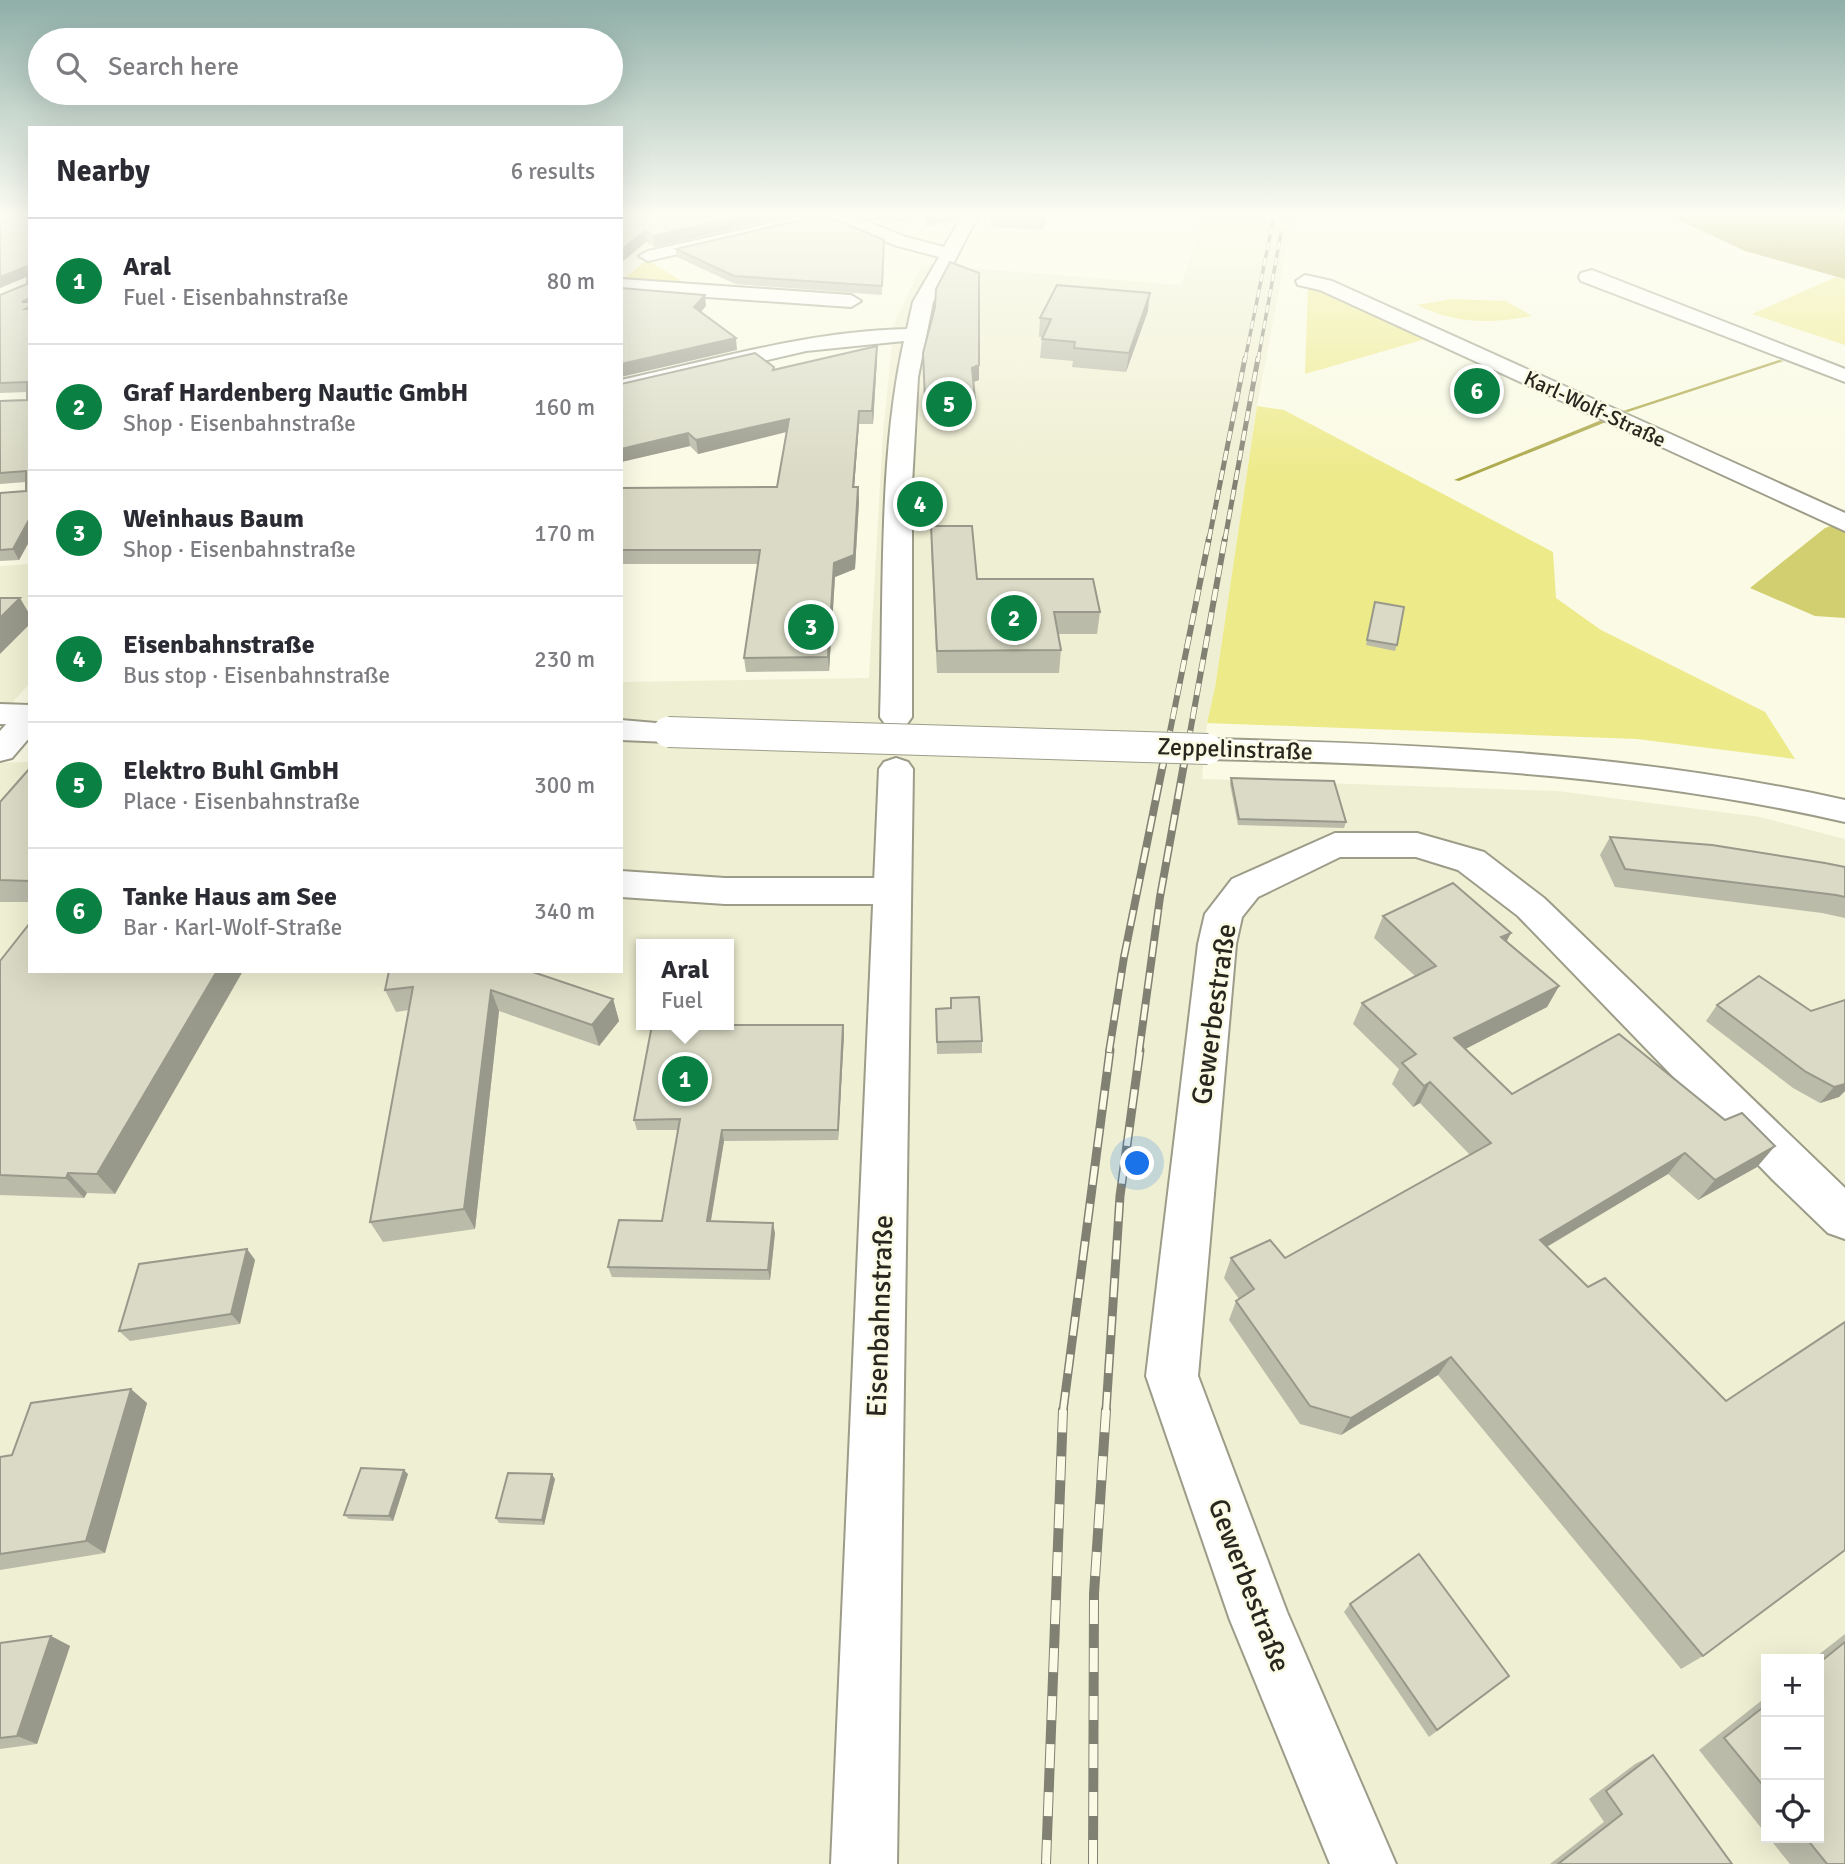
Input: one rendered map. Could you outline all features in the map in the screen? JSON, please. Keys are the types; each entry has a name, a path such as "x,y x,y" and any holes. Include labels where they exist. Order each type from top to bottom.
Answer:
{"street":[{"path":"804,347 805,337 820,303"},
{"path":"896,717 900,484 907,377 923,303"},
{"name":"Karl-Wolf-Straße","path":"1364,303 1845,523"},
{"path":"1655,303 1845,376"},
{"path":"623,387 804,347 887,334 915,335"},
{"path":"0,714 28,716"},
{"path":"0,751 28,718"},
{"name":"Zeppelinstraße","path":"623,730 1397,753 1615,768 1718,783 1845,811"},
{"name":"Eisenbahnstraße","path":"864,1864 896,769"},
{"name":"Gewerbestraße","path":"1363,1864 1260,1620 1172,1376 1217,944 1224,914 1245,888 1335,845 1417,845 1471,861 1531,907 1788,1166 1845,1218"},
{"path":"623,884 725,891 891,891"}],"shaded area":[{"path":"904,303 1277,303 1257,406 1215,689 1207,723 1202,779 1557,791 1760,817 1845,839 1845,1864 0,1864 0,763 28,762 28,973 623,973 623,682 869,678 883,434 894,324"},
{"path":"1307,303 1355,303 1429,338 1305,374"},
{"path":"1509,303 1532,316 1473,321 1445,316 1417,305"},
{"path":"1777,303 1845,303 1845,345 1752,314"},
{"path":"1257,406 1284,410 1553,552 1556,598 1601,630 1765,712 1795,759 1637,739 1207,723 1215,688"},
{"path":"1845,521 1845,618 1815,616 1750,588 1825,528"},
{"path":"28,564 28,685 0,716 0,566"}],"building":[{"path":"0,303 28,303 25,309 28,309 28,522 13,549 0,550 0,493 26,491 26,471 0,473 0,401 27,400 27,382 0,383"},
{"path":"623,303 698,303 694,307 736,338 623,364"},
{"path":"935,303 979,303 979,365 972,368 975,399 925,399 923,353"},
{"path":"1048,303 1147,303 1129,353 1074,348 1075,342 1042,339 1051,319 1040,318"},
{"path":"877,346 872,411 859,411 853,487 858,487 854,555 834,563 828,657 744,658 760,550 623,550 623,488 777,487 789,419 696,440 688,433 623,449 623,384 755,353 774,367 773,370"},
{"path":"931,526 972,526 977,579 1093,579 1100,612 1054,612 1061,650 937,651"},
{"path":"0,598 20,598 0,618"},
{"path":"1375,602 1404,607 1397,645 1367,640"},
{"path":"28,770 28,881 0,880 0,802"},
{"path":"1231,778 1334,781 1346,822 1239,819"},
{"path":"1610,837 1712,845 1845,867 1845,897 1625,869"},
{"path":"1453,883 1511,933 1501,937 1559,986 1454,1038 1512,1094 1619,1034 1725,1120 1742,1113 1775,1146 1715,1180 1685,1153 1540,1240 1588,1287 1605,1278 1726,1401 1845,1322 1845,1550 1703,1656 1451,1357 1351,1418 1310,1406 1236,1301 1254,1289 1231,1258 1270,1240 1285,1258 1491,1143 1430,1082 1424,1086 1402,1063 1416,1054 1362,1003 1436,966 1383,916"},
{"path":"28,926 28,973 216,973 97,1174 68,1173 66,1178 0,1175 0,961"},
{"path":"389,973 536,973 613,999 592,1025 491,990 464,1209 370,1222 413,987 385,990"},
{"path":"1759,976 1811,1011 1845,1000 1845,1084 1834,1087 1806,1072 1717,1005"},
{"path":"979,997 982,1041 937,1042 936,1009 951,1008 951,998"},
{"path":"734,1025 843,1025 838,1130 722,1130 707,1221 773,1223 768,1270 608,1267 619,1220 662,1221 680,1119 634,1120 651,1030 734,1030"},
{"path":"247,1249 231,1314 119,1331 139,1264"},
{"path":"131,1389 86,1541 0,1554 0,1457 12,1455 31,1403"},
{"path":"361,1468 404,1470 389,1516 344,1515"},
{"path":"508,1473 552,1474 542,1520 496,1518"},
{"path":"1419,1554 1509,1676 1437,1730 1350,1604"},
{"path":"51,1636 17,1736 0,1738 0,1643"},
{"path":"1845,1642 1845,1864 1827,1864 1810,1843 1824,1843 1824,1659"},
{"path":"1761,1709 1761,1783 1724,1738"},
{"path":"1653,1755 1732,1864 1558,1864 1622,1814 1606,1791"}],"waterway":[{"path":"1626,411 1781,361"},
{"path":"1457,480 1604,421"}],"railway":[{"path":"1245,360 1256,303"},
{"path":"1258,360 1268,303"},
{"path":"1209,539 1245,358"},
{"path":"1225,539 1258,358"},
{"path":"1163,766 1209,538"},
{"path":"1184,766 1225,538"},
{"path":"1109,1052 1124,957 1163,764"},
{"path":"1139,1052 1160,897 1184,764"},
{"path":"1063,1411 1110,1050"},
{"path":"1106,1411 1120,1196 1140,1050"},
{"path":"1046,1864 1063,1410"},
{"path":"1093,1864 1094,1594 1106,1410"}],"place":[{"name":"Tanke Haus am See","path":"1477,391"},
{"name":"Elektro Buhl GmbH","path":"949,404"},
{"name":"Eisenbahnstraße","path":"920,504"},
{"name":"Graf Hardenberg Nautic GmbH","path":"1014,618"},
{"name":"Weinhaus Baum","path":"811,627"},
{"name":"Aral","path":"685,1079"}]}
